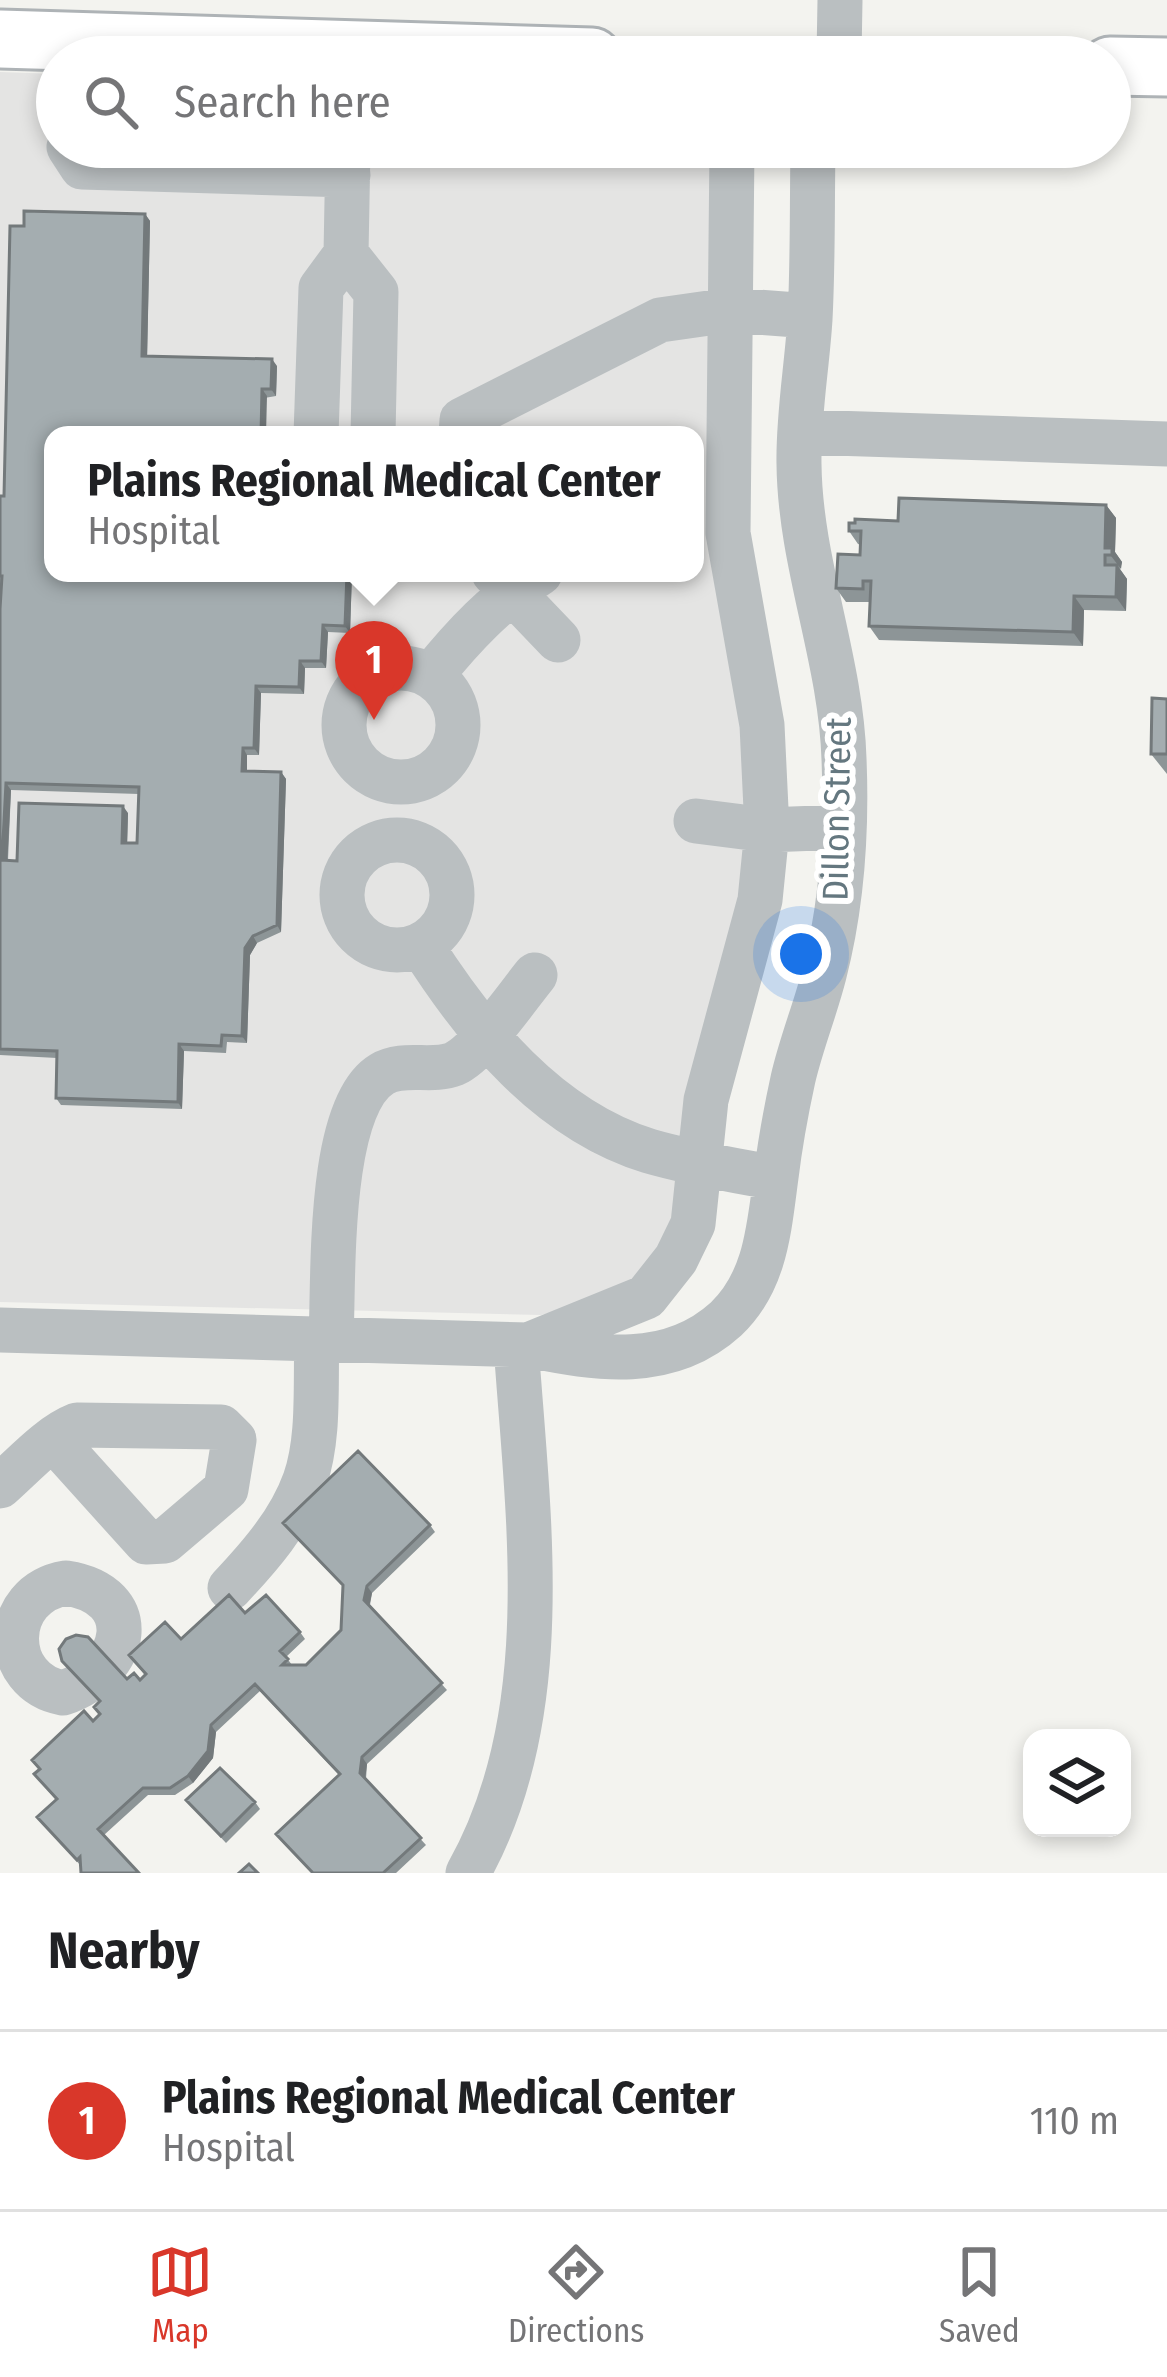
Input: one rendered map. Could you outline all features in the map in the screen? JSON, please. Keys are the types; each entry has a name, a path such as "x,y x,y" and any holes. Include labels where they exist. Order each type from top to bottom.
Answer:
{"main road":[{"path":"0,39 36,44"},
{"path":"1131,66 1167,67"}],"street":[{"path":"839,36 840,0"},
{"path":"316,426 321,288 346,254 348,168"},
{"name":"Dillon Street","path":"522,1345 646,1298 676,1259 693,1224 706,1100 760,900 767,830 762,724 717,484 730,310 732,168"},
{"name":"Dillon Street","path":"0,1330 522,1345 591,1358 649,1358 692,1342 727,1318 753,1282 770,1238 794,1075 824,974 839,897 844,827 844,755 834,676 809,566 800,447 810,316 813,168"},
{"path":"346,254 376,292 374,426"},
{"path":"462,426 462,420 494,400 660,320 730,310 810,316"},
{"path":"717,484 800,447 1167,444"},
{"path":"431,676 512,582"},
{"path":"517,582 559,640"},
{"path":"696,821 767,830 844,827"},
{"path":"421,945 486,1036 548,1095 645,1149 776,1178"},
{"path":"230,1588 270,1545 304,1482 324,1339 341,1148 368,1083 388,1070 453,1064 486,1036 535,975"},
{"path":"467,1873 486,1840 508,1771 529,1651 522,1345"},
{"path":"0,1486 54,1440"}],"shaded area":[{"path":"0,72 36,73 36,168 723,168 750,849 681,1224 618,1297 541,1315 0,1302"}],"building":[{"path":"24,211 145,214 142,356 272,359 271,389 262,389 261,426 44,426 44,582 347,582 345,626 323,625 321,661 300,661 299,687 256,686 254,748 243,748 242,771 281,772 277,925 253,936 245,948 242,1036 222,1035 221,1046 179,1044 178,1102 56,1098 57,1051 0,1049 0,496 4,496 10,226 24,226","holes":["6,783 139,787 137,843 122,843 123,806 19,803 17,861 2,860"]},
{"path":"899,498 1106,505 1105,548 1112,548 1112,555 1105,555 1105,565 1117,565 1116,597 1074,596 1073,632 869,626 871,581 863,581 863,589 836,588 838,554 860,555 861,531 849,531 855,519 898,521"},
{"path":"1152,698 1167,699 1167,754 1151,754"},
{"path":"358,1451 430,1525 367,1586 364,1600 442,1683 362,1757 360,1773 421,1838 383,1873 313,1873 276,1834 340,1774 255,1684 211,1725 208,1751 188,1776 170,1788 143,1788 98,1829 139,1873 81,1873 80,1857 77,1860 37,1817 57,1799 34,1774 40,1769 32,1760 84,1711 93,1721 100,1714 94,1707 100,1701 62,1661 59,1649 66,1639 88,1637 127,1679 134,1673 140,1680 146,1674 129,1655 165,1622 181,1639 229,1595 245,1613 266,1595 300,1632 280,1651 288,1659 282,1665 306,1665 341,1630 343,1585 283,1523"},
{"path":"220,1768 255,1802 221,1836 186,1800"}],"place":[{"name":"Plains Regional Medical Center","path":"374,720"}]}
